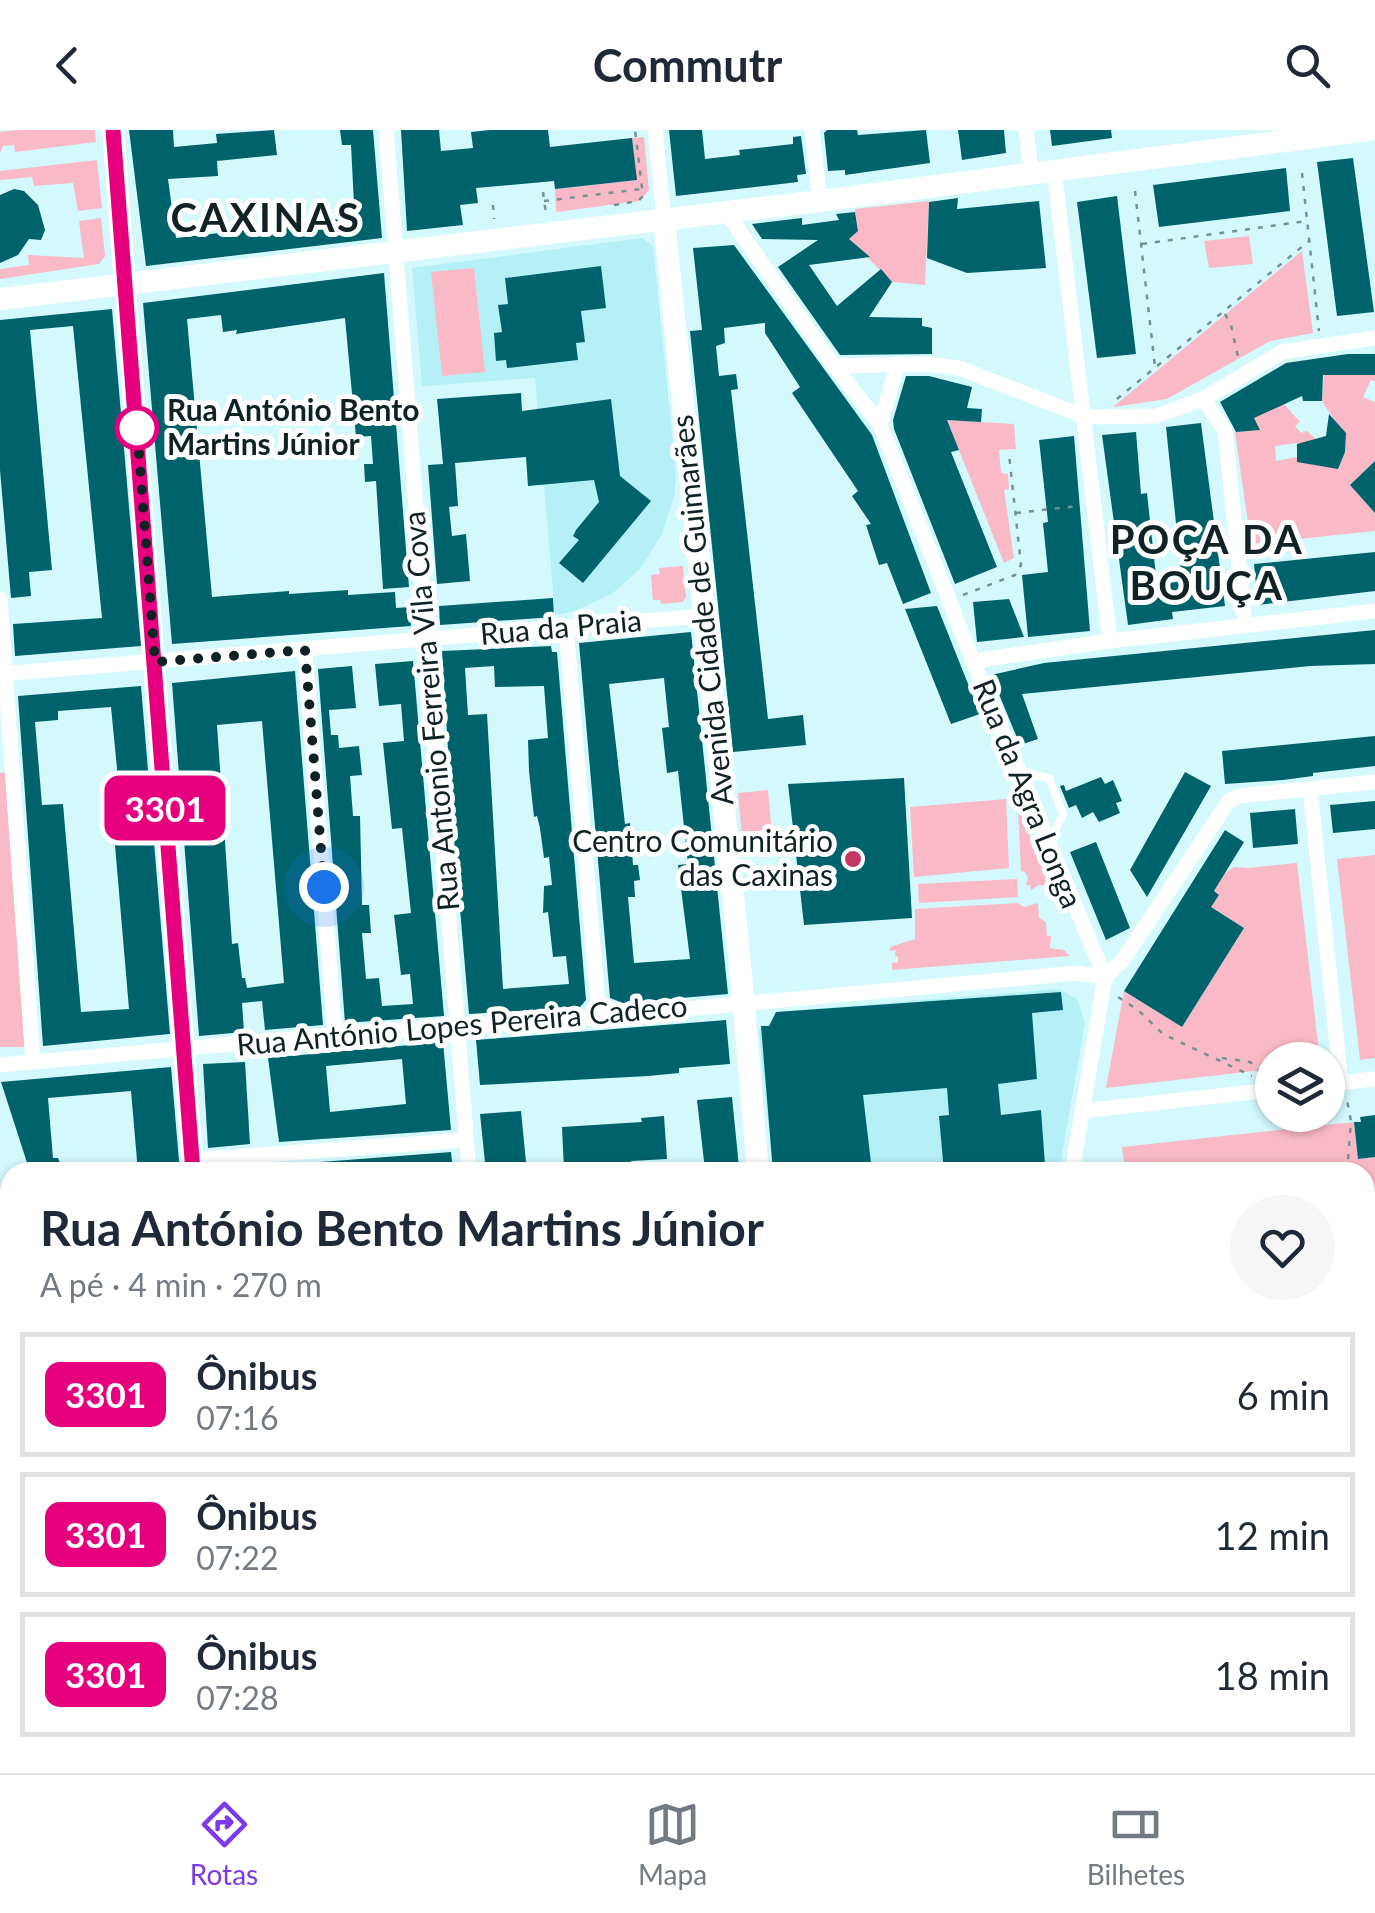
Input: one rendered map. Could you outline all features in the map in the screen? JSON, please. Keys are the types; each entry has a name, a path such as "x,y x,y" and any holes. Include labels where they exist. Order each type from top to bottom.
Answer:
{"main road":[{"path":"0,299 820,200 1229,140 1371,130"},
{"name":"Avenida Cidade de Guimarães","path":"664,219 757,1162"}],"street":[{"path":"113,130 193,1162"},
{"name":"Rua Antonio Ferreira Vila Cova","path":"386,130 468,1162"},
{"path":"655,130 664,219"},
{"path":"812,130 820,200"},
{"path":"1026,130 1042,170 1086,417 1110,641"},
{"path":"1371,130 1375,138"},
{"name":"Rua da Agra Longa","path":"726,212 834,366 880,424 1104,977"},
{"path":"834,366 898,364 959,368 1086,417 1156,416 1203,399 1282,352 1375,338"},
{"path":"880,424 898,364"},
{"path":"1203,399 1225,430 1245,625"},
{"path":"0,599 33,1062"},
{"path":"973,661 1375,611"},
{"name":"Rua da Praia","path":"3,674 703,616"},
{"path":"566,628 599,1016"},
{"path":"305,650 335,1035"},
{"path":"1074,1162 1104,977 1122,961 1229,801 1239,796 1375,782"},
{"path":"1310,789 1334,1042"},
{"name":"Rua António Lopes Pereira Cadeco","path":"0,1065 1077,972 1104,977"},
{"path":"1345,1086 1375,1079"},
{"path":"1082,1111 1255,1086"},
{"path":"235,1162 466,1140"}],"lane":[{"path":"1018,772 1049,778 1063,814 1048,844"}],"path":[{"path":"601,206 638,201 642,189 635,130"},
{"path":"1302,172 1319,332"},
{"path":"544,201 642,189"},
{"path":"1135,191 1155,367"},
{"path":"543,192 544,214"},
{"path":"493,205 494,220"},
{"path":"1140,244 1308,222"},
{"path":"1108,406 1310,241"},
{"path":"1224,312 1231,325 1235,353 1242,362"},
{"path":"956,597 1015,575 1021,565 1009,454"},
{"path":"1014,514 1085,505"},
{"path":"1117,996 1164,1034 1255,1078"},
{"path":"1216,1058 1250,1062 1255,1068"},
{"path":"1345,1107 1350,1121 1347,1162"}],"shaded area":[{"path":"95,130 96,142 15,152 14,145 3,146 0,153 0,132"},
{"path":"644,137 649,190 640,201 556,212 555,189 636,180 632,138"},
{"path":"97,160 102,208 78,211 73,183 34,186 32,177 0,180 0,171"},
{"path":"929,201 925,285 892,282 849,239 858,231 855,209"},
{"path":"101,218 105,256 99,264 0,279 0,269 29,265 28,255 84,258 79,221"},
{"path":"1249,236 1253,264 1209,268 1204,241"},
{"path":"642,238 653,246 675,493 662,534 641,568 613,593 575,611 555,615 535,378 422,386 412,268"},
{"path":"1302,251 1313,333 1270,341 1167,399 1113,407"},
{"path":"474,268 485,372 442,376 431,272"},
{"path":"1324,375 1375,375 1363,397 1375,402 1375,461 1350,485 1375,513 1375,531 1251,544 1235,432 1259,430 1253,418 1284,404 1300,422 1295,426 1301,433 1307,431 1325,448 1297,443 1275,446 1276,461 1297,457 1297,462 1338,468 1344,439 1322,401"},
{"path":"947,420 1014,424 1016,449 999,450 1001,473 1008,474 1009,489 1004,490 1014,558 1004,563"},
{"path":"683,566 683,602 661,604 660,600 653,600 651,575 660,574 659,568"},
{"path":"5,772 25,1047 0,1047 0,773"},
{"path":"768,790 773,844 743,847 738,793"},
{"path":"1006,799 1009,868 914,877 910,807"},
{"path":"1018,807 1050,886 1039,885 1031,890 1026,885 1028,878 1021,871"},
{"path":"1375,855 1375,1058 1360,1060 1337,859"},
{"path":"1297,863 1318,1042 1255,1042 1255,1071 1106,1088 1124,991 1182,1027 1244,928 1211,907 1219,895 1214,891 1225,873 1234,867"},
{"path":"1017,879 1018,897 919,903 918,884"},
{"path":"1018,903 1024,907 1038,903 1039,918 1046,922 1047,936 1051,936 1050,948 1064,950 1070,956 892,970 898,957 890,947 915,939 915,909"},
{"path":"1059,989 1077,999 1085,1023 1061,1162 772,1162 759,1031 761,1026 774,1025 776,1012"},
{"path":"1354,1122 1358,1159 1375,1157 1375,1162 1124,1162 1122,1147 1261,1132 1345,1132 1345,1123"}],"building":[{"path":"129,130 173,130 174,147 217,143 216,134 274,130 277,155 217,161 218,176 168,179 176,238 347,218 346,205 354,204 351,145 342,145 340,130 373,130 382,238 146,266"},
{"path":"401,130 439,130 441,151 473,148 471,132 490,130 548,130 550,147 632,138 637,180 555,189 554,181 476,188 478,203 460,205 463,225 407,231"},
{"path":"669,130 702,130 705,159 740,155 739,150 793,144 793,137 801,136 806,174 797,175 798,182 676,196"},
{"path":"857,130 858,135 926,130 930,163 845,175 845,170 828,171 824,133"},
{"path":"958,130 1004,130 1006,153 962,160"},
{"path":"1050,130 1111,130 1112,138 1052,146"},
{"path":"1353,158 1374,312 1337,316 1317,162"},
{"path":"1286,168 1290,211 1159,227 1153,185"},
{"path":"14,189 24,191 38,205 45,230 41,240 29,239 18,255 0,263 0,195"},
{"path":"1117,196 1136,354 1097,358 1077,202"},
{"path":"958,198 957,209 1039,201 1046,268 967,273 927,258 929,202"},
{"path":"855,212 858,231 849,239 870,257 809,265 837,306 881,269 892,282 869,317 922,318 922,326 932,328 932,354 840,355 778,267 818,240 762,239 752,224 802,218 802,225 839,220 836,214"},
{"path":"734,245 872,435 931,593 903,604 887,563 879,565 866,525 871,524 852,496 858,491 792,393 800,387 765,333 765,323 724,328 725,343 716,346 719,376 736,374 738,389 731,390 768,719 803,715 806,745 733,752 690,331 702,330 693,248"},
{"path":"601,266 606,308 581,311 585,342 576,343 578,360 507,368 506,360 496,361 494,333 502,332 498,305 508,304 505,278"},
{"path":"384,273 409,587 383,589 376,481 365,482 364,464 373,464 371,436 356,437 345,318 236,334 237,330 223,332 221,315 187,319 212,597 289,591 348,590 348,595 395,592 396,608 410,607 411,626 172,644 143,303"},
{"path":"112,309 141,646 15,656 13,624 102,618 73,326 30,330 52,570 29,572 31,596 11,598 0,470 0,320"},
{"path":"1375,354 1375,375 1323,375 1322,401 1303,401 1302,396 1254,418 1260,430 1236,432 1220,402 1286,363"},
{"path":"906,376 929,376 972,387 967,408 982,409 981,422 947,420 959,450 951,452 997,567 955,584 894,429"},
{"path":"521,393 522,411 611,399 620,476 651,501 583,583 559,563 579,540 573,536 576,530 599,502 594,480 528,486 526,457 455,463 458,506 449,507 452,536 466,534 470,581 437,584 428,465 443,464 437,399"},
{"path":"1329,414 1346,433 1345,452 1338,469 1297,462 1297,444 1326,436"},
{"path":"1201,423 1225,606 1172,612 1173,619 1128,625 1102,435 1136,432 1141,494 1147,493 1157,585 1182,581 1166,427"},
{"path":"1074,436 1090,631 1028,637 1022,575 1048,572 1043,523 1048,522 1039,440"},
{"path":"1375,461 1375,513 1350,485"},
{"path":"1375,552 1375,591 1258,605 1254,564"},
{"path":"553,598 554,617 440,625 439,606"},
{"path":"1009,599 1024,637 977,642 973,602"},
{"path":"937,606 980,714 951,724 905,609"},
{"path":"1375,630 1375,664 1310,666 1022,694 1038,739 1020,745 991,675 1044,663"},
{"path":"691,632 728,994 623,1003 610,998 579,643","holes":["664,678 669,727 662,728 667,773 678,771 688,864 678,865 690,959 634,963 628,897 635,897 634,881 640,880 638,865 633,865 630,823 625,824 609,684"]},
{"path":"551,646 552,652 557,652 586,1000 580,1007 469,1014 442,651","holes":["494,666 495,687 544,686 548,738 528,740 529,771 534,817 537,816 540,828 544,858 549,857 552,885 544,886 543,913 548,912 553,957 566,956 569,984 503,989 487,714 468,715 465,668"]},
{"path":"413,661 444,1016 345,1023 318,669 352,666 356,708 329,710 331,735 338,735 339,748 359,746 362,775 350,776 353,816 360,816 362,905 369,905 371,933 362,933 366,979 379,978 382,1006 413,1004 410,974 401,975 394,915 411,913 402,828 392,829 383,743 404,741 401,704 379,706 375,664"},
{"path":"295,671 323,1025 265,1030 262,1001 242,1003 244,1032 199,1036 172,683","holes":["262,721 284,983 247,988 238,943 232,944 217,725"]},
{"path":"141,686 170,1034 43,1046 18,696","holes":["111,707 121,809 112,810 129,1009 81,1012 63,804 42,805 35,722 58,720 58,711"]},
{"path":"1375,736 1375,766 1225,784 1222,751"},
{"path":"1185,772 1211,786 1147,897 1130,870"},
{"path":"1101,777 1105,784 1113,780 1122,801 1116,803 1120,813 1099,822 1093,812 1082,818 1076,805 1069,808 1060,786 1064,785 1066,791"},
{"name":"Centro Comunitário das Caxinas","path":"904,778 912,918 804,925 788,784"},
{"path":"1375,801 1375,829 1333,833 1330,805"},
{"path":"1295,809 1298,844 1253,848 1250,813"},
{"path":"1225,830 1244,842 1214,891 1219,895 1211,907 1244,928 1182,1027 1124,991"},
{"path":"1096,842 1130,928 1106,940 1070,852"},
{"path":"1061,992 1063,1010 1032,1013 1037,1079 998,1084 1001,1115 1041,1110 1045,1162 943,1162 939,1116 949,1115 947,1088 863,1095 871,1162 772,1162 761,1026 769,1026 776,1012"},
{"path":"726,1020 730,1064 679,1068 679,1073 648,1076 480,1085 476,1040"},
{"path":"443,1042 451,1130 279,1142 268,1058","holes":["402,1059 406,1104 330,1112 326,1066"]},
{"path":"245,1062 250,1144 208,1148 203,1064"},
{"path":"171,1067 179,1162 137,1162 131,1091 48,1098 53,1158 60,1162 27,1162 1,1082"},
{"path":"732,1097 738,1162 704,1162 697,1100"},
{"path":"521,1111 526,1162 485,1162 480,1114"},
{"path":"1375,1115 1375,1157 1358,1159 1354,1122"},
{"path":"664,1116 667,1159 564,1162 562,1127 642,1122 641,1118"},
{"path":"451,1152 452,1162 321,1162"}],"bus line":[{"name":"3301","path":"113,130 192,1162"}],"place":[{"name":"Rua António Bento Martins Júnior","path":"137,428"},
{"name":"Centro Comunitário das Caxinas","path":"853,859"}],"district":[{"name":"CAXINAS","path":"266,218"},
{"name":"POÇA DA BOUÇA","path":"1207,563"}],"route":[{"path":"137,428 136,414 155,662 305,650 324,887"}]}
